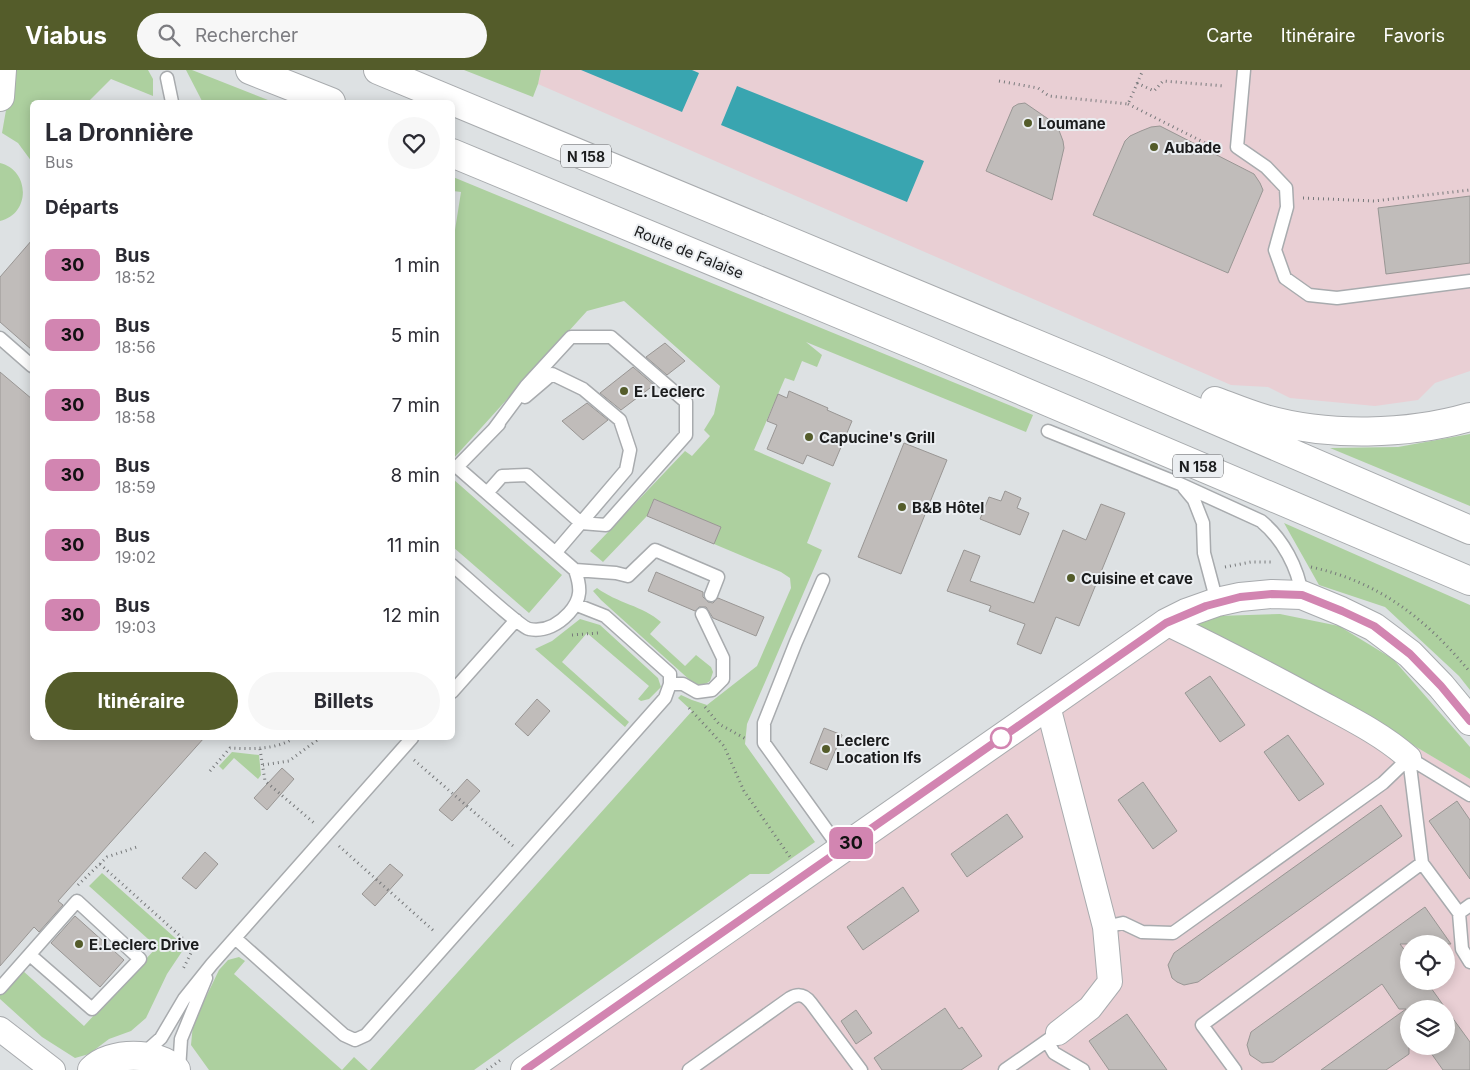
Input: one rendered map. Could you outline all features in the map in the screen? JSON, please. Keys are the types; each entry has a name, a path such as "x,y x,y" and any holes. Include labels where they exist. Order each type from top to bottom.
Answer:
{"main road":[{"path":"0,97 2,70"},
{"path":"250,70 326,100"},
{"name":"N 158","path":"378,70 450,100"},
{"name":"N 158","path":"455,102 1099,370 1470,530"},
{"name":"Route de Falaise","path":"455,154 926,350 1470,581"},
{"name":"N 158","path":"1099,370 1146,373 1213,401 1266,420 1309,428 1356,432 1422,428 1470,417"},
{"path":"537,1067 841,850 1166,623 1186,613 1217,602 1240,597 1272,594 1302,595 1374,626 1410,654 1441,686 1470,721"},
{"path":"92,1070 96,1066 118,1056 149,1056 177,1070"}],"street":[{"path":"1166,623 1216,647 1337,712 1394,744 1409,758"},
{"path":"1048,706 1104,927 1110,982 1090,1008 1052,1037"},
{"path":"0,1029 53,1070"}],"lane":[{"path":"1244,70 1237,148 1266,167 1286,192 1287,207 1275,250 1285,278 1308,295 1337,298 1470,281"},
{"path":"167,78 172,100"},
{"path":"487,493 502,476 527,475 581,523 606,525 686,435 686,402 611,337 571,336 526,386 494,429"},
{"path":"0,338 30,364"},
{"path":"455,567 527,629 544,630 562,620 577,604 580,586 575,570 455,467 531,392 552,374 583,389 620,420 630,450 626,470 556,552"},
{"path":"1048,431 1180,484 1262,521 1271,529 1292,563 1300,579 1302,595"},
{"path":"1180,484 1194,500 1203,523 1204,553 1217,602"},
{"path":"575,570 616,573 628,576 655,550 718,577 711,595"},
{"path":"823,580 764,723 764,743 841,850"},
{"path":"235,938 344,1036 355,1040 366,1035 665,698 669,688 670,674 605,616 577,604"},
{"path":"669,688 683,684 697,692 712,690 723,679 723,658 702,614"},
{"path":"455,689 516,620"},
{"path":"140,1056 161,1038 184,999 212,964 410,740"},
{"path":"1409,758 1470,795"},
{"path":"1409,758 1422,863 1459,913 1462,949 1470,962"},
{"path":"1104,927 1123,923 1142,932 1173,933 1383,783 1409,758"},
{"path":"1235,1070 1202,1025 1422,863"},
{"path":"0,988 77,901 140,959 92,1009 30,955"},
{"path":"1459,913 1470,906"},
{"path":"177,1070 181,1039 212,964"},
{"path":"689,1070 790,998 801,995 811,1003 859,1069"},
{"path":"1005,1070 1052,1037 1054,1053 1083,1070"}],"path":[{"path":"1128,104 1143,70"},
{"path":"1000,81 1038,88 1049,96 1128,104 1219,150 1225,156"},
{"path":"1137,83 1154,91 1163,81 1242,87"},
{"path":"1219,150 1237,148"},
{"path":"1286,192 1374,201 1470,190"},
{"path":"564,635 599,633"},
{"path":"669,688 694,712 724,746 744,791 795,864"},
{"path":"706,711 719,724 745,739 764,743"},
{"path":"210,771 230,748 260,749 291,740"},
{"path":"263,765 289,761 317,740"},
{"path":"260,749 266,781 448,943"},
{"path":"402,749 525,857"},
{"path":"100,864 189,944 192,951 184,967"}],"shaded area":[{"path":"541,70 1470,70 1470,371 1435,383 1418,400 1375,406 1290,398 1268,387 1231,385 538,84"},
{"path":"1189,625 1344,704 1470,779 1470,1070 543,1070"}],"green space":[{"path":"13,70 148,70 153,79 153,96 111,79 90,100 30,100 30,159 18,143 2,133"},
{"path":"186,70 192,70 268,100 201,100"},
{"path":"464,70 541,70 533,97"},
{"path":"0,163 10,167 17,174 23,192 22,201 17,210 10,217 0,221"},
{"path":"455,178 1033,415 1026,432 806,342 822,355 817,367 802,361 794,381 785,378 754,450 831,483 807,543 822,550 747,724 745,744 815,842 769,874 750,874 474,1070 370,1070 692,711 678,698 681,695 707,705 757,666 791,588 790,578 781,572 714,544 720,527 654,499 647,516 603,562 590,551 685,451 692,456 710,436 704,430 714,414 720,386 624,301 587,311 455,457 455,230 461,192 455,191"},
{"path":"1470,434 1470,506 1330,448 1398,447"},
{"path":"455,481 562,575 529,613 455,549"},
{"path":"1284,523 1470,605 1470,690 1459,676 1385,607 1319,585"},
{"path":"597,588 646,612 661,622 650,634 685,666 696,655 711,667 713,672 710,681 701,685 692,682 601,600 593,591"},
{"path":"1280,614 1339,626 1393,659 1470,747 1470,779 1344,704 1189,625 1217,616"},
{"path":"580,619 600,625 658,678 661,687 649,699 641,701 638,699 649,686 587,633 562,662 629,722 625,727 535,649 552,641"},
{"path":"232,752 259,755 261,775 258,779 234,758 223,770 219,766"},
{"path":"102,873 182,944 183,950 167,974 146,1018 131,1031 109,1039 89,1054 75,1058 42,1037 0,999 0,994 22,970 84,1026 157,947 89,886"},
{"path":"239,957 245,961 234,974 342,1070 209,1070 191,1045 193,1024 219,970 228,960"},
{"path":"354,1057 368,1070 342,1070"}],"water":[{"path":"581,70 692,70 699,73 682,112"},
{"path":"737,86 924,161 907,202 721,125"}],"building":[{"path":"1025,103 1057,125 1063,141 1064,148 1052,200 986,171 1013,107"},
{"path":"1160,126 1254,174 1260,183 1263,190 1228,273 1093,215 1125,141 1130,136 1141,131"},
{"path":"1470,196 1470,263 1386,274 1378,208"},
{"path":"30,242 30,348 0,322 0,277"},
{"path":"665,343 685,361 667,375 646,357"},
{"path":"633,367 654,385 621,410 600,393"},
{"path":"0,372 30,397 30,740 202,740 58,901 63,905 39,932 34,927 0,966"},
{"name":"Capucine's Grill","path":"789,391 852,421 833,466 807,455 803,464 767,449 777,425 767,421 778,394 787,398"},
{"path":"587,403 608,420 583,440 562,421"},
{"name":"B&B Hôtel","path":"904,443 947,460 901,574 858,557"},
{"path":"1005,491 1021,498 1017,508 1029,513 1020,535 980,519 989,497 1001,501"},
{"path":"654,499 721,527 714,544 647,516"},
{"name":"Cuisine et cave","path":"1101,504 1125,513 1079,626 1056,617 1041,654 1017,644 1025,624 989,611 991,606 947,591 964,550 980,556 970,581 1034,603 1063,530 1086,540"},
{"path":"656,572 703,592 703,597 708,602 713,603 718,598 764,617 756,636 713,618 706,607 699,607 695,611 648,591"},
{"path":"1210,676 1245,725 1220,742 1185,693"},
{"path":"537,699 550,711 528,736 515,724"},
{"name":"Leclerc Location Ifs","path":"824,728 842,735 827,770 810,763"},
{"path":"1288,735 1324,784 1299,801 1264,752"},
{"path":"282,768 294,779 267,810 254,798"},
{"path":"467,779 480,791 452,821 439,810"},
{"path":"1143,782 1177,831 1153,849 1118,800"},
{"path":"1457,801 1470,820 1470,879 1429,821"},
{"path":"1381,805 1402,836 1198,982 1184,985 1172,978 1168,965 1174,953"},
{"path":"1007,814 1023,837 967,877 951,854"},
{"path":"205,852 218,864 196,889 182,878"},
{"path":"390,864 403,875 375,906 362,894"},
{"path":"903,887 919,911 863,950 847,927"},
{"path":"1425,907 1445,935 1400,935 1400,990 1432,990 1440,1000 1400,1000 1399,1009 1382,984 1273,1062 1262,1063 1250,1055 1247,1045 1251,1032"},
{"name":"E.Leclerc Drive","path":"75,916 124,960 100,987 51,943"},
{"path":"945,1008 959,1029 962,1027 982,1056 961,1070 882,1070 874,1058"},
{"path":"856,1010 872,1033 856,1044 841,1021"},
{"path":"1400,1013 1400,1055 1408,1055 1386,1070 1321,1070"},
{"path":"1127,1014 1167,1070 1109,1070 1089,1041"},
{"path":"1455,1021 1470,1042 1470,1070 1443,1070 1432,1055 1455,1055"}],"bus line":[{"name":"30","path":"525,1070 1166,623 1186,613 1217,602 1240,597 1272,594 1302,595 1374,626 1410,654 1441,686 1470,721"}],"place":[{"name":"Loumane","path":"1028,123"},
{"name":"Aubade","path":"1154,147"},
{"name":"E. Leclerc","path":"624,391"},
{"name":"Capucine's Grill","path":"809,437"},
{"name":"B&B Hôtel","path":"902,507"},
{"name":"Cuisine et cave","path":"1071,578"},
{"name":"Leclerc Location Ifs","path":"826,749"},
{"name":"E.Leclerc Drive","path":"79,944"}]}
